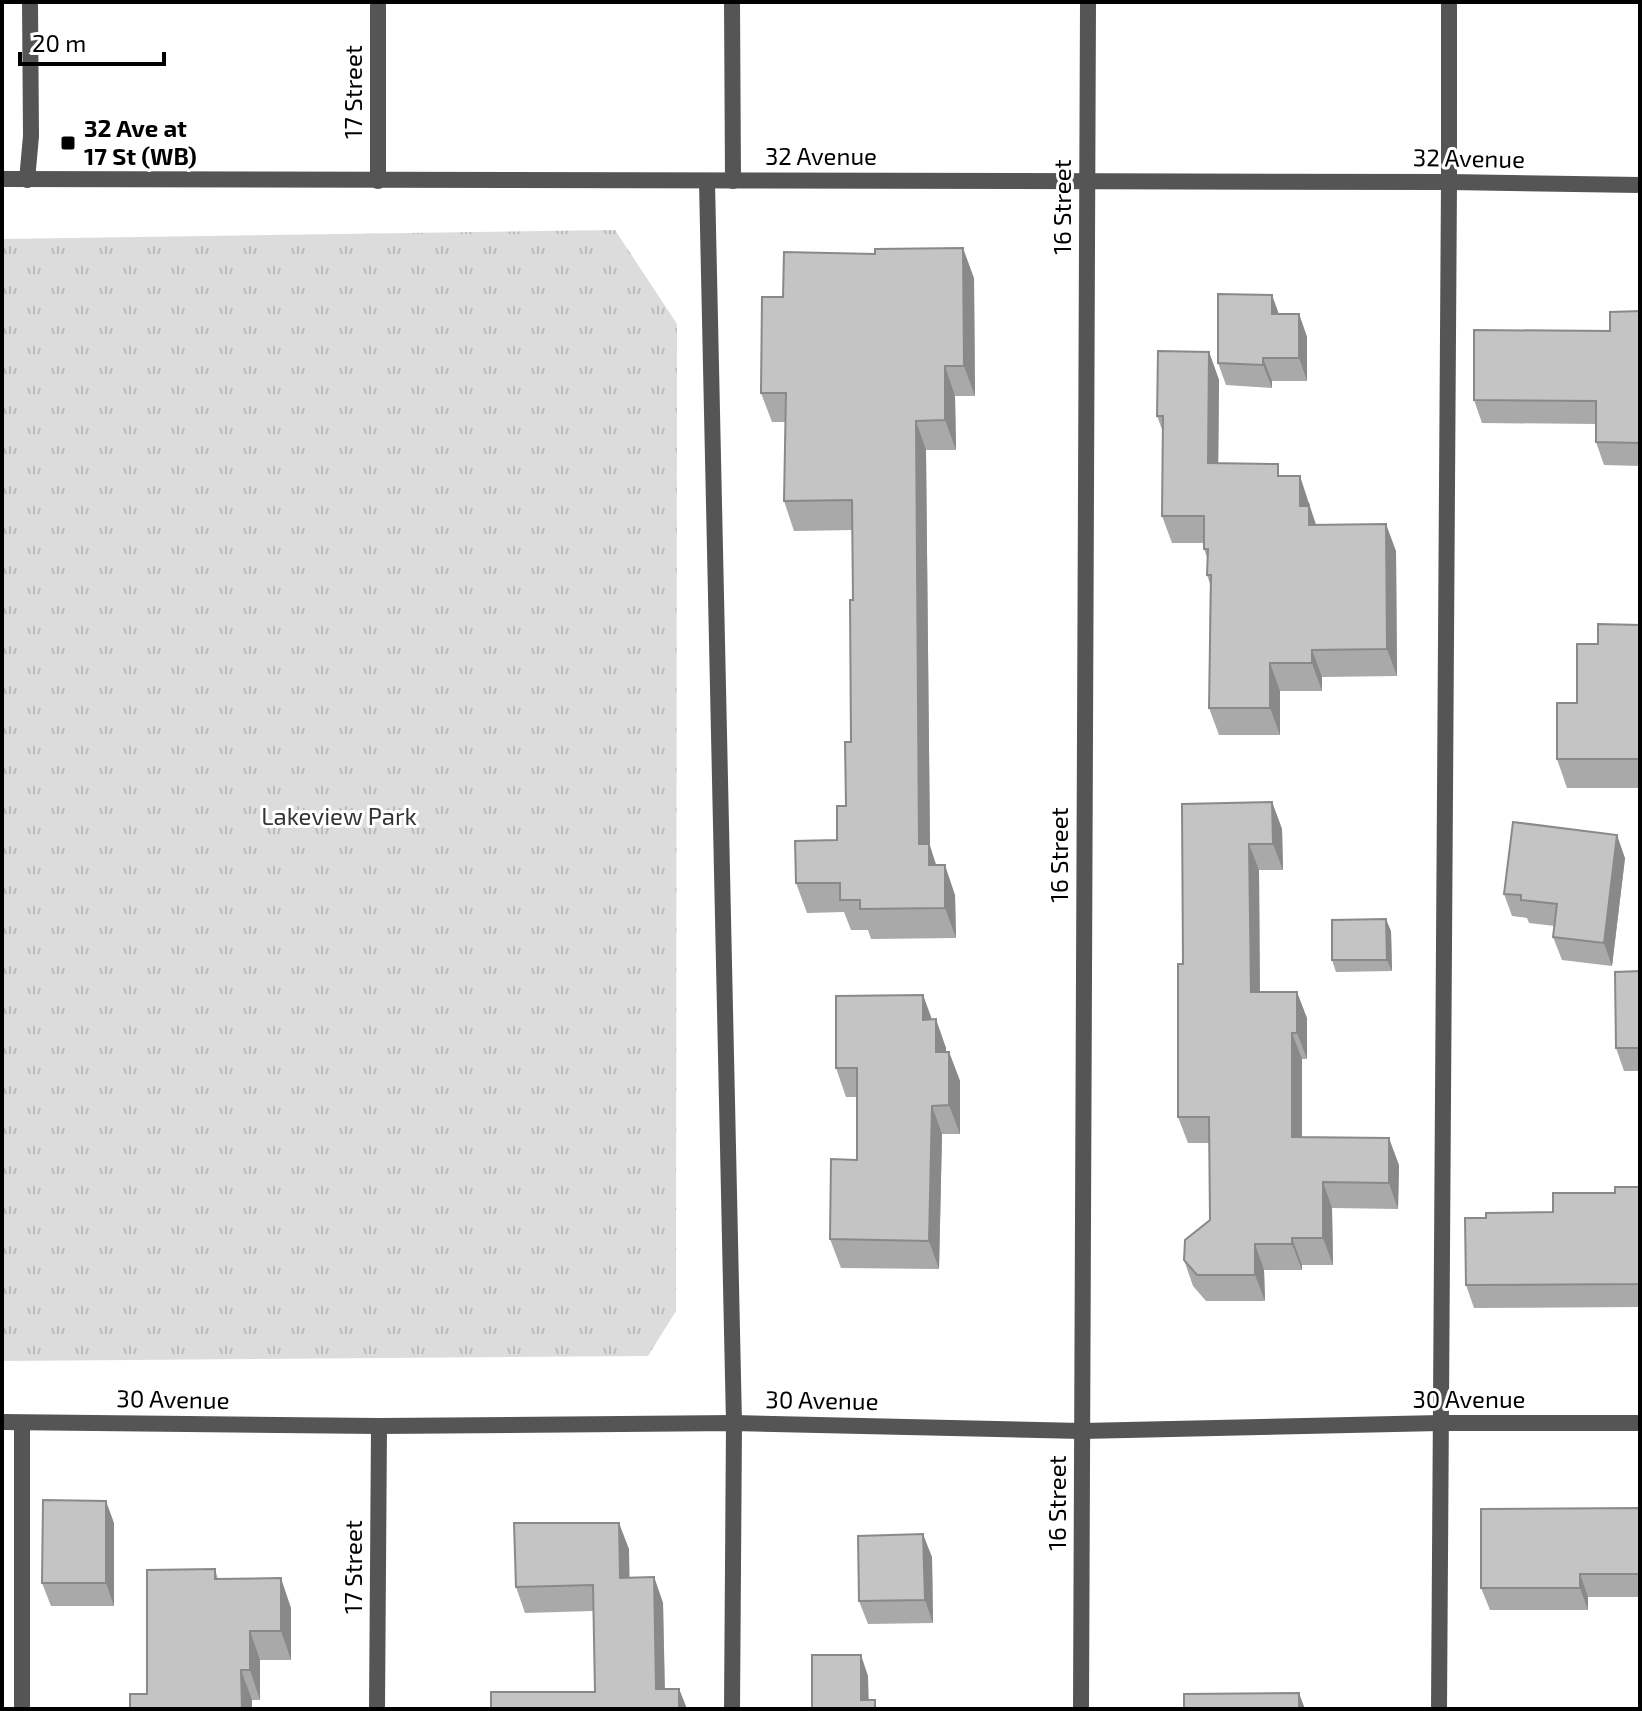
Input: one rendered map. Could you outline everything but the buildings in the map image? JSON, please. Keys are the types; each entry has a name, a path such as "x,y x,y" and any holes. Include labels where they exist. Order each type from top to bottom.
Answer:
{"street":[{"path":"27,180 31,136 30,2"},
{"name":"17 Street","path":"378,2 378,181"},
{"path":"732,2 733,181"},
{"name":"16 Street","path":"1081,1709 1088,2"},
{"path":"1439,1709 1449,2"},
{"name":"32 Avenue","path":"2,179 1640,185"},
{"path":"707,182 734,1423 732,1709"},
{"name":"30 Avenue","path":"2,1422 379,1426 734,1423 1082,1431 1440,1423 1640,1423"},
{"path":"22,1423 22,1709"},
{"name":"17 Street","path":"377,1709 379,1426"}],"green space":[{"name":"Lakeview Park","path":"615,230 677,324 676,1311 648,1356 2,1361 2,239"}],"place":[{"name":"32 Ave at 17 St (WB)","path":"68,143"}]}
